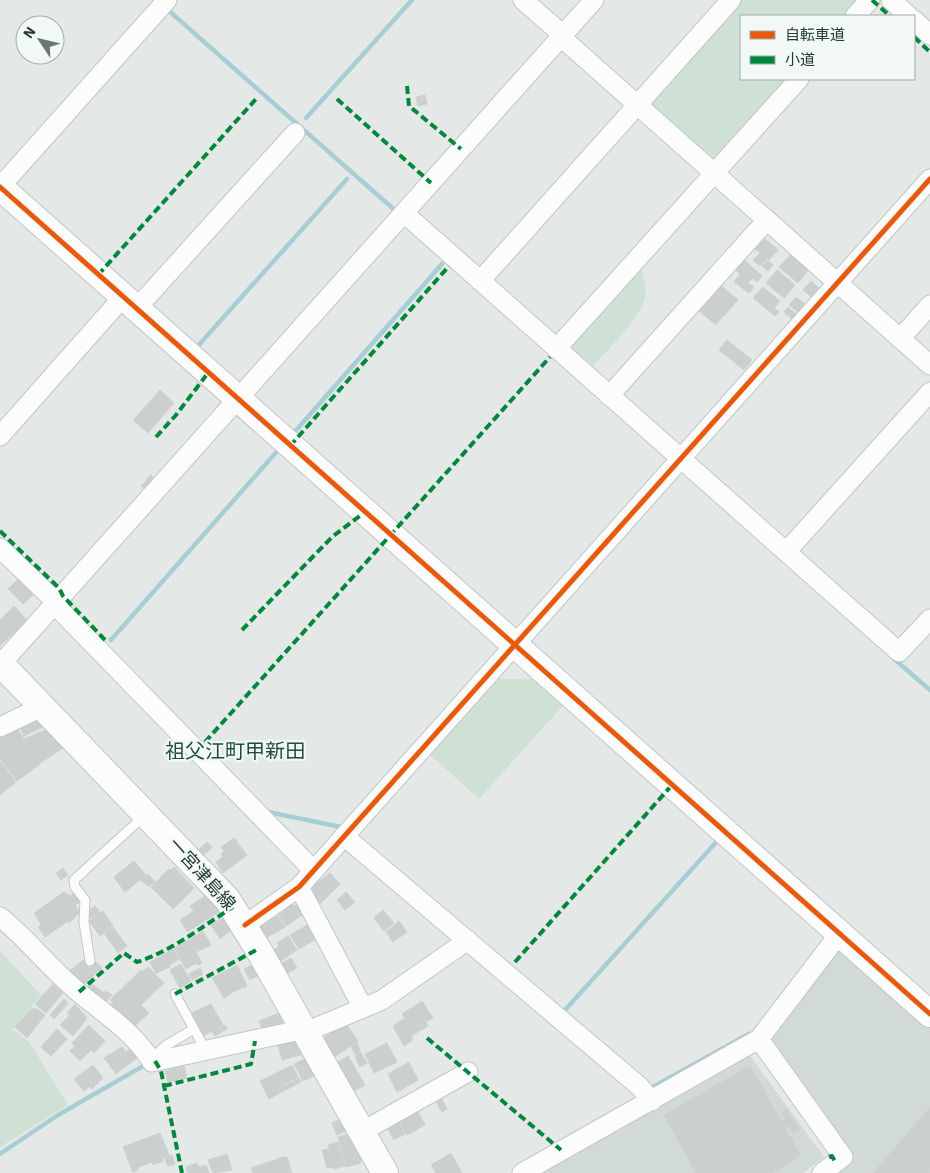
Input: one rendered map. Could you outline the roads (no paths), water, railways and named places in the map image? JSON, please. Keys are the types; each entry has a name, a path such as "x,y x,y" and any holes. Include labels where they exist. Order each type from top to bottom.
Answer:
{"street":[{"path":"167,0 0,187 930,1014"},
{"path":"523,0 637,105 930,366"},
{"path":"1,664 594,0"},
{"path":"480,281 731,0"},
{"path":"856,15 870,0"},
{"path":"891,0 908,15"},
{"path":"915,21 930,35"},
{"path":"556,349 798,80"},
{"path":"0,436 295,133"},
{"path":"244,925 299,887 930,179"},
{"path":"404,213 680,460 899,652 930,619"},
{"path":"609,396 766,221"},
{"path":"900,339 930,305"},
{"path":"786,552 930,392"},
{"path":"0,548 313,870"},
{"name":"一宮津島線","path":"1,664 211,880 227,899 305,1030 385,1173"},
{"path":"0,727 42,707"},
{"path":"344,836 639,1086 652,1101"},
{"path":"299,887 362,1008"},
{"path":"0,917 19,932 66,981 141,1044 152,1062 305,1030 362,1008 382,1000 468,940"},
{"path":"522,1173 754,1043 840,933"},
{"path":"754,1043 829,1157 807,1173"},
{"path":"754,1043 843,1157 822,1173"},
{"path":"363,1131 468,1072"}],"lane":[{"path":"90,961 84,922 85,900 75,887 74,880 146,814"},
{"path":"175,994 206,1051"},
{"path":"151,1060 165,1046 194,1030"}],"waterway":[{"path":"306,118 412,0"},
{"path":"168,10 398,213"},
{"path":"197,347 347,179"},
{"path":"292,435 442,264"},
{"path":"111,640 279,449"},
{"path":"893,658 930,690"},
{"path":"268,812 341,827"},
{"path":"566,1009 719,839"},
{"path":"649,1089 749,1034 751,1037"},
{"path":"0,1154 58,1115 145,1065"}],"district":[{"name":"祖父江町甲新田","path":"235,751"}]}
